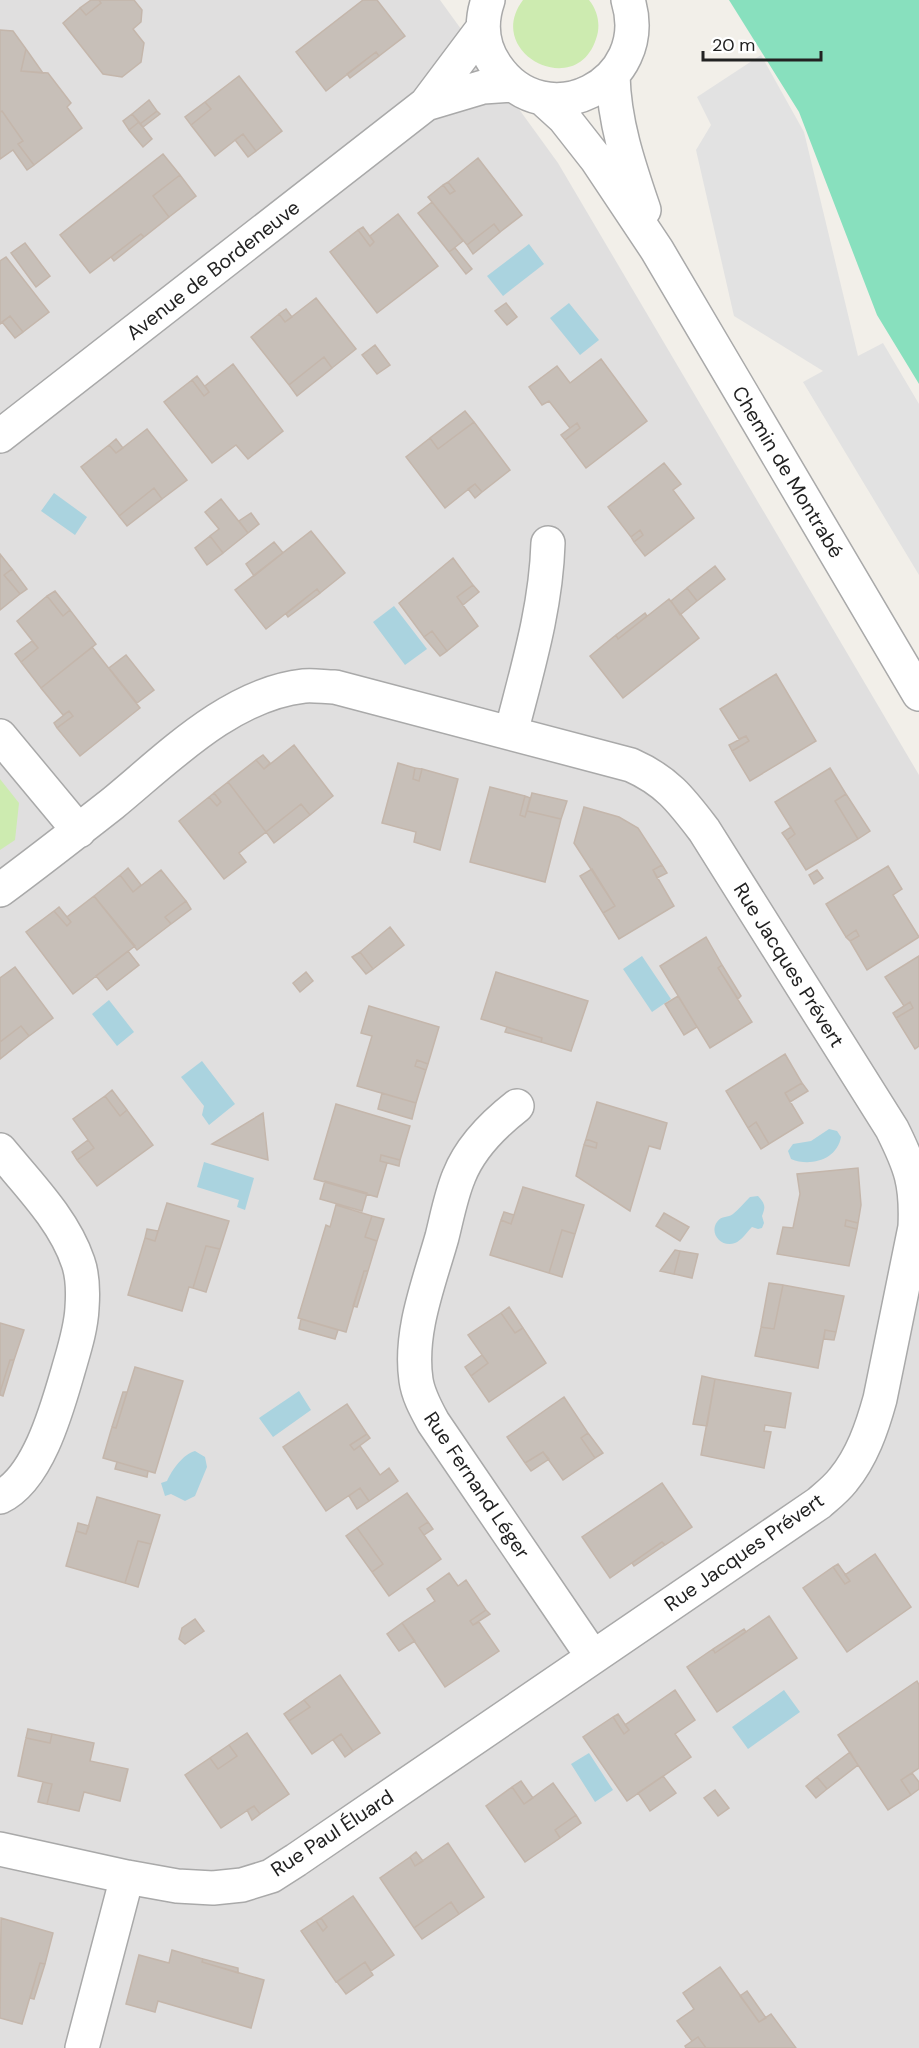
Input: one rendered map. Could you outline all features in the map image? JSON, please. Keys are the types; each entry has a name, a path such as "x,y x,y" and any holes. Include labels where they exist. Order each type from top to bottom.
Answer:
{"street":[{"path":"613,75 622,64 632,36 632,10 628,0"},
{"name":"Avenue de Bordeneuve","path":"0,436 426,104 485,9"},
{"name":"Chemin de Montrabé","path":"485,9 485,45 492,60 501,74 564,118 597,160 657,250 919,694"},
{"name":"Avenue de Bordeneuve","path":"426,104 483,87 528,91 561,100 581,96 598,88 613,75"},
{"name":"Chemin de Montrabé","path":"613,75 614,98 623,146 657,250"},
{"path":"511,733 543,606 548,543"},
{"name":"Rue Jacques Prévert","path":"79,831 205,728 235,709 282,690 305,686 336,687 632,765 652,774 669,787 686,805 704,830 892,1129 905,1154 912,1175 916,1198 915,1227 880,1400 862,1449 843,1480 819,1503 593,1656"},
{"path":"0,736 79,831 0,890"},
{"name":"Rue Fernand Léger","path":"517,1106 496,1122 477,1146 459,1175 419,1316 415,1349 416,1380 421,1400 433,1422 593,1656"},
{"path":"0,1150 67,1237 79,1264 82,1309 77,1341 58,1406 40,1450 22,1478 10,1492 0,1497"},
{"name":"Rue Paul Éluard","path":"0,1849 177,1886 213,1888 242,1885 271,1876 593,1656"},
{"path":"82,2048 127,1877"}],"shaded area":[{"path":"0,0 440,0 558,163 919,775 919,2048 0,2048"},
{"path":"761,55 804,132 858,356 883,343 919,404 919,575 803,382 823,371 734,316 696,150 711,125 697,97"}],"green space":[{"path":"523,0 589,0 596,14 598,29 596,39 585,57 571,67 554,68 537,63 523,52 515,37 514,19"},
{"path":"729,0 919,0 919,384 877,315 799,112"},
{"path":"0,779 19,803 15,840 0,850"}],"water":[{"path":"529,244 544,264 503,296 487,276"},
{"path":"569,303 599,340 580,355 550,318"},
{"path":"54,493 87,517 75,535 41,511"},
{"path":"394,606 427,649 405,665 373,622"},
{"path":"642,956 671,999 652,1012 623,969"},
{"path":"109,1000 134,1032 117,1046 92,1014"},
{"path":"202,1061 235,1104 209,1125 202,1115 204,1106 181,1077"},
{"path":"829,1129 837,1131 841,1137 834,1151 828,1156 814,1162 791,1159 788,1151 793,1144 811,1141"},
{"path":"204,1162 254,1178 245,1210 237,1207 239,1200 197,1187"},
{"path":"758,1196 764,1205 762,1228 752,1227 735,1243 721,1241 714,1231 717,1222 733,1214 750,1197"},
{"path":"299,1391 311,1410 273,1437 259,1418"},
{"path":"195,1451 205,1457 207,1467 195,1496 185,1501 171,1494 165,1496 161,1483 167,1481 182,1459"},
{"path":"784,1690 800,1712 748,1749 732,1727"},
{"path":"589,1753 613,1790 595,1802 571,1764"}],"building":[{"path":"91,0 99,0 101,3 86,15 80,8"},
{"path":"99,0 134,0 142,10 141,22 133,29 144,43 141,62 122,77 103,74 63,23 80,8 86,15 101,3"},
{"path":"363,0 377,0 405,36 379,56 376,52 326,91 296,52"},
{"path":"0,30 13,31 26,49 21,71 48,73 71,103 67,107 82,128 34,165 18,144 23,141 2,111 0,112"},
{"path":"26,49 43,73 21,71"},
{"path":"376,52 379,56 350,78 347,74"},
{"path":"239,76 282,131 256,151 243,134 215,156 191,125 211,109 205,102"},
{"path":"149,100 157,111 140,124 132,114"},
{"path":"205,102 211,109 191,125 185,117"},
{"path":"2,111 23,141 18,144 34,165 27,170 13,150 0,159 0,112"},
{"path":"157,111 160,114 143,127 140,124"},
{"path":"132,114 139,122 129,130 123,121"},
{"path":"139,122 152,139 143,147 129,130"},
{"path":"243,134 256,151 248,157 235,140"},
{"path":"163,154 180,175 153,196 169,217 144,237 141,234 90,273 60,235"},
{"path":"478,158 522,215 500,232 494,224 467,245 428,197 443,185 450,194 455,191 448,182"},
{"path":"180,175 196,196 169,217 153,196"},
{"path":"448,182 455,191 450,194 443,185"},
{"path":"432,202 463,241 449,252 418,213"},
{"path":"398,214 438,266 377,313 330,252 358,230 370,246 374,242 370,236"},
{"path":"494,224 500,232 473,254 467,245"},
{"path":"363,227 374,242 370,246 358,230"},
{"path":"141,234 144,237 114,261 111,257"},
{"path":"25,243 50,276 36,287 11,253"},
{"path":"455,248 472,269 466,274 449,252"},
{"path":"6,257 49,312 23,332 10,316 0,324 0,261"},
{"path":"316,298 356,349 332,368 324,357 289,385 251,337 279,314 285,322"},
{"path":"506,303 517,317 507,325 495,311"},
{"path":"286,309 292,317 285,322 279,314"},
{"path":"10,316 23,332 15,338 2,322"},
{"path":"375,345 390,365 377,374 362,355"},
{"path":"324,357 332,368 297,396 289,385"},
{"path":"601,359 647,421 586,468 565,440 580,428 577,423 570,428 549,401 542,405 529,387 557,366 570,383"},
{"path":"233,364 283,431 248,459 236,445 212,463 164,402 192,380 204,396 209,392 205,386"},
{"path":"197,376 209,392 204,396 192,380"},
{"path":"465,411 474,422 438,449 430,438"},
{"path":"474,422 510,470 482,492 475,484 445,508 406,457 430,438 438,449"},
{"path":"577,423 580,428 565,440 561,435"},
{"path":"147,429 187,480 162,499 154,488 119,516 81,467 109,445 116,453"},
{"path":"116,439 123,448 116,453 109,445"},
{"path":"664,463 681,484 673,490 694,518 645,556 634,542 643,535 640,530 631,537 608,507"},
{"path":"475,484 482,492 475,498 468,489"},
{"path":"154,488 162,499 127,526 119,516"},
{"path":"221,499 248,533 223,553 210,536 219,529 205,512"},
{"path":"251,513 259,524 248,533 239,521"},
{"path":"640,530 643,535 634,542 631,537"},
{"path":"311,531 345,573 320,593 317,589 266,629 235,590"},
{"path":"210,536 223,553 207,565 195,548"},
{"path":"274,542 283,553 254,576 246,564"},
{"path":"0,554 12,569 4,575 20,594 0,610"},
{"path":"453,558 473,585 457,597 478,626 447,651 432,631 424,637 399,603"},
{"path":"715,566 725,579 697,601 687,588"},
{"path":"12,569 27,589 20,594 4,575"},
{"path":"473,585 479,592 463,605 457,597"},
{"path":"687,588 697,601 680,615 671,601"},
{"path":"317,589 320,593 288,617 286,614"},
{"path":"55,591 70,610 63,616 47,596"},
{"path":"47,596 63,616 70,610 96,644 41,688 21,662 38,648 17,621"},
{"path":"669,599 699,638 623,698 590,656 616,635 618,639"},
{"path":"645,613 647,616 618,639 616,635"},
{"path":"432,631 447,651 440,656 424,637"},
{"path":"32,641 38,648 21,662 15,654"},
{"path":"92,647 140,708 80,756 57,728 73,716 69,711 63,715 41,688"},
{"path":"126,655 154,690 137,703 109,668"},
{"path":"776,674 816,741 750,781 732,751 749,741 746,736 739,739 720,709"},
{"path":"69,711 73,716 57,728 54,723"},
{"path":"746,736 749,741 732,751 729,745"},
{"path":"294,745 333,796 310,815 301,804 266,832 228,782 256,760 264,769"},
{"path":"263,755 270,763 264,769 256,760"},
{"path":"398,763 415,768 413,779 419,781 422,769 458,779 440,850 414,842 416,832 382,823"},
{"path":"415,768 422,769 419,781 413,779"},
{"path":"830,768 846,794 835,801 858,839 806,870 787,840 795,834 775,802"},
{"path":"228,782 266,832 239,853 246,862 224,879 179,821 209,797 217,806 221,802 214,793"},
{"path":"490,787 525,796 520,815 525,817 527,811 561,819 545,882 470,862"},
{"path":"214,793 221,802 217,806 209,797"},
{"path":"532,793 567,801 561,819 527,811"},
{"path":"846,794 870,831 858,839 835,801"},
{"path":"525,796 530,798 525,817 520,815"},
{"path":"301,804 310,815 274,843 266,832"},
{"path":"584,807 619,817 638,828 662,865 653,870 674,906 619,939 603,913 615,906 574,843"},
{"path":"791,827 795,834 787,840 782,833"},
{"path":"662,865 667,873 657,878 653,870"},
{"path":"888,866 902,889 893,895 919,937 867,970 850,941 859,936 856,930 846,937 826,904"},
{"path":"128,868 141,885 133,892 120,875"},
{"path":"592,869 615,906 603,913 580,876"},
{"path":"161,870 186,901 165,917 171,924 137,950 94,896 120,875 133,892"},
{"path":"817,870 823,878 814,884 809,875"},
{"path":"94,896 135,946 73,994 26,932 54,911 67,926 71,922 67,917"},
{"path":"186,901 191,909 171,924 165,917"},
{"path":"59,907 71,922 67,926 54,911"},
{"path":"390,927 404,945 373,969 360,952"},
{"path":"856,930 859,936 850,941 846,937"},
{"path":"706,937 722,965 718,968 752,1022 710,1048 660,966"},
{"path":"128,951 139,965 107,990 96,976"},
{"path":"360,952 373,969 366,974 352,957"},
{"path":"919,956 919,1046 915,1049 896,1018 913,1008 910,1002 904,1006 885,977"},
{"path":"722,965 741,996 738,999 718,968"},
{"path":"15,967 53,1018 29,1036 21,1026 0,1042 0,978"},
{"path":"306,972 313,981 300,992 293,983"},
{"path":"496,972 588,1001 571,1051 541,1042 542,1038 481,1019"},
{"path":"678,996 697,1027 684,1035 665,1004"},
{"path":"910,1002 913,1008 896,1018 893,1013"},
{"path":"369,1006 439,1027 428,1064 417,1060 415,1066 426,1070 416,1103 357,1086 372,1036 361,1033"},
{"path":"21,1026 29,1036 0,1059 0,1042"},
{"path":"507,1027 542,1038 541,1042 505,1032"},
{"path":"785,1054 802,1083 785,1093 803,1123 769,1144 756,1122 748,1128 726,1091"},
{"path":"417,1060 428,1064 426,1070 415,1066"},
{"path":"802,1083 808,1091 790,1102 785,1093"},
{"path":"112,1090 127,1110 120,1116 105,1096"},
{"path":"382,1093 416,1103 412,1119 378,1109"},
{"path":"105,1096 120,1116 127,1110 153,1145 97,1186 77,1160 94,1148 73,1119"},
{"path":"597,1102 667,1123 660,1149 649,1146 630,1211 576,1176 584,1145 596,1148 597,1143 586,1139"},
{"path":"336,1104 410,1126 400,1160 381,1155 380,1161 387,1163 377,1197 314,1179"},
{"path":"263,1113 268,1160 212,1144"},
{"path":"756,1122 769,1144 761,1149 748,1128"},
{"path":"586,1139 597,1143 596,1148 584,1145"},
{"path":"88,1140 94,1148 77,1160 72,1152"},
{"path":"381,1155 400,1160 399,1166 380,1161"},
{"path":"858,1168 861,1205 858,1223 846,1220 845,1226 857,1229 849,1266 777,1254 783,1227 793,1228 800,1194 797,1174"},
{"path":"325,1181 367,1193 362,1211 320,1199"},
{"path":"523,1187 584,1205 575,1234 562,1230 549,1273 490,1255 501,1220 511,1224"},
{"path":"167,1203 229,1221 220,1249 206,1246 193,1288 189,1287 182,1311 128,1295 145,1238 155,1241"},
{"path":"336,1205 372,1216 365,1237 377,1241 368,1271 364,1271 346,1332 298,1318 326,1225 330,1227"},
{"path":"504,1212 514,1215 511,1224 501,1220"},
{"path":"664,1213 689,1227 680,1241 656,1226"},
{"path":"372,1216 384,1219 377,1241 365,1237"},
{"path":"846,1220 858,1223 857,1229 845,1226"},
{"path":"147,1229 158,1231 155,1241 145,1238"},
{"path":"562,1230 575,1234 562,1277 549,1273"},
{"path":"206,1246 220,1249 206,1292 193,1288"},
{"path":"675,1250 680,1251 674,1274 660,1271"},
{"path":"680,1251 698,1254 692,1278 674,1274"},
{"path":"364,1271 368,1271 357,1307 353,1306"},
{"path":"769,1283 783,1285 774,1329 761,1327"},
{"path":"783,1285 844,1296 836,1332 825,1330 818,1368 755,1356 761,1327 774,1329"},
{"path":"509,1307 523,1328 515,1333 501,1313"},
{"path":"501,1313 515,1333 523,1328 546,1363 489,1402 471,1376 488,1363 468,1335"},
{"path":"301,1319 338,1330 335,1339 299,1329"},
{"path":"0,1323 24,1330 14,1360 10,1360 0,1392"},
{"path":"825,1330 836,1332 834,1340 824,1339"},
{"path":"482,1355 488,1363 471,1376 465,1367"},
{"path":"10,1360 14,1360 3,1396 0,1392"},
{"path":"135,1367 183,1381 155,1473 103,1458 112,1427 116,1428"},
{"path":"702,1376 715,1379 707,1426 693,1424"},
{"path":"715,1379 791,1393 785,1428 765,1425 764,1431 771,1432 764,1468 701,1455"},
{"path":"123,1392 127,1392 116,1428 112,1427"},
{"path":"564,1397 588,1433 581,1438 595,1458 563,1480 543,1452 525,1463 507,1437"},
{"path":"347,1404 367,1434 350,1445 354,1450 360,1446 380,1475 389,1468 398,1481 369,1501 360,1488 326,1511 283,1447"},
{"path":"588,1433 603,1453 595,1458 581,1438"},
{"path":"367,1434 370,1438 354,1450 350,1445"},
{"path":"543,1452 549,1459 531,1471 525,1463"},
{"path":"117,1462 148,1471 147,1477 115,1469"},
{"path":"662,1483 692,1527 665,1545 662,1542 610,1578 582,1537"},
{"path":"360,1488 369,1501 357,1509 349,1496"},
{"path":"407,1493 428,1522 419,1528 441,1559 389,1596 372,1572 383,1564 357,1528"},
{"path":"97,1497 160,1515 151,1544 138,1541 125,1583 66,1566 76,1531 86,1534"},
{"path":"428,1522 433,1529 424,1535 419,1528"},
{"path":"78,1523 89,1526 86,1534 76,1531"},
{"path":"357,1528 383,1564 372,1572 346,1536"},
{"path":"138,1541 151,1544 138,1587 125,1583"},
{"path":"662,1542 665,1545 634,1566 632,1563"},
{"path":"875,1554 911,1607 847,1652 803,1588 833,1567 845,1584 850,1581 845,1575"},
{"path":"838,1564 850,1581 845,1584 833,1567"},
{"path":"449,1573 458,1586 466,1580 486,1610 470,1621 473,1625 479,1622 499,1651 445,1687 402,1623 435,1601 427,1589"},
{"path":"486,1610 490,1614 473,1625 470,1621"},
{"path":"769,1616 797,1658 717,1712 687,1667 713,1649 715,1653"},
{"path":"195,1619 204,1631 185,1644 179,1639 182,1628"},
{"path":"402,1623 415,1641 399,1651 387,1634"},
{"path":"744,1629 746,1632 715,1653 713,1649"},
{"path":"340,1675 380,1733 353,1751 341,1734 312,1754 289,1721 310,1707 304,1700"},
{"path":"917,1681 919,1685 919,1768 901,1780 911,1795 888,1810 838,1735"},
{"path":"675,1690 695,1720 675,1734 691,1757 627,1801 583,1737 613,1717 624,1734 629,1730 625,1725"},
{"path":"304,1700 310,1707 289,1721 284,1714"},
{"path":"618,1714 629,1730 624,1734 613,1717"},
{"path":"28,1729 52,1734 50,1743 26,1738"},
{"path":"247,1733 289,1794 260,1814 254,1806 221,1828 185,1775 210,1758 218,1769 237,1756 229,1745"},
{"path":"52,1734 94,1743 90,1761 128,1769 120,1801 84,1792 79,1811 47,1804 52,1784 18,1776 26,1738 50,1743"},
{"path":"341,1734 353,1751 345,1757 333,1740"},
{"path":"229,1745 237,1756 218,1769 210,1758"},
{"path":"850,1752 858,1765 827,1789 817,1777"},
{"path":"912,1773 919,1782 919,1789 911,1795 901,1780"},
{"path":"663,1776 676,1793 650,1811 638,1793"},
{"path":"817,1777 827,1789 816,1798 806,1786"},
{"path":"521,1781 533,1798 524,1804 512,1787"},
{"path":"43,1782 52,1784 47,1804 38,1802"},
{"path":"553,1783 576,1815 555,1830 560,1838 525,1862 486,1806 512,1787 524,1804"},
{"path":"715,1790 729,1808 718,1816 704,1798"},
{"path":"254,1806 260,1814 252,1820 247,1810"},
{"path":"576,1815 581,1823 560,1838 555,1830"},
{"path":"448,1843 484,1897 459,1914 451,1902 414,1928 380,1878 410,1857 415,1866"},
{"path":"416,1852 423,1861 415,1866 410,1857"},
{"path":"353,1896 394,1955 371,1971 365,1962 336,1982 301,1931 316,1921 323,1931 327,1927 321,1918"},
{"path":"451,1902 459,1914 422,1939 414,1928"},
{"path":"1,1918 53,1933 45,1964 40,1963 22,2024 0,2018"},
{"path":"321,1918 327,1927 323,1931 316,1921"},
{"path":"172,1950 203,1959 202,1962 264,1980 251,2028 158,2001 155,2012 126,2004 139,1955 169,1963"},
{"path":"203,1959 238,1968 238,1973 202,1962"},
{"path":"365,1962 373,1975 346,1994 337,1982"},
{"path":"40,1963 45,1964 34,1999 30,1998"},
{"path":"720,1967 759,2022 771,2014 796,2048 706,2048 698,2037 692,2041 677,2021 694,2009 683,1993"},
{"path":"747,1991 766,2018 759,2022 740,1996"},
{"path":"698,2037 706,2048 686,2048 685,2046"}]}
